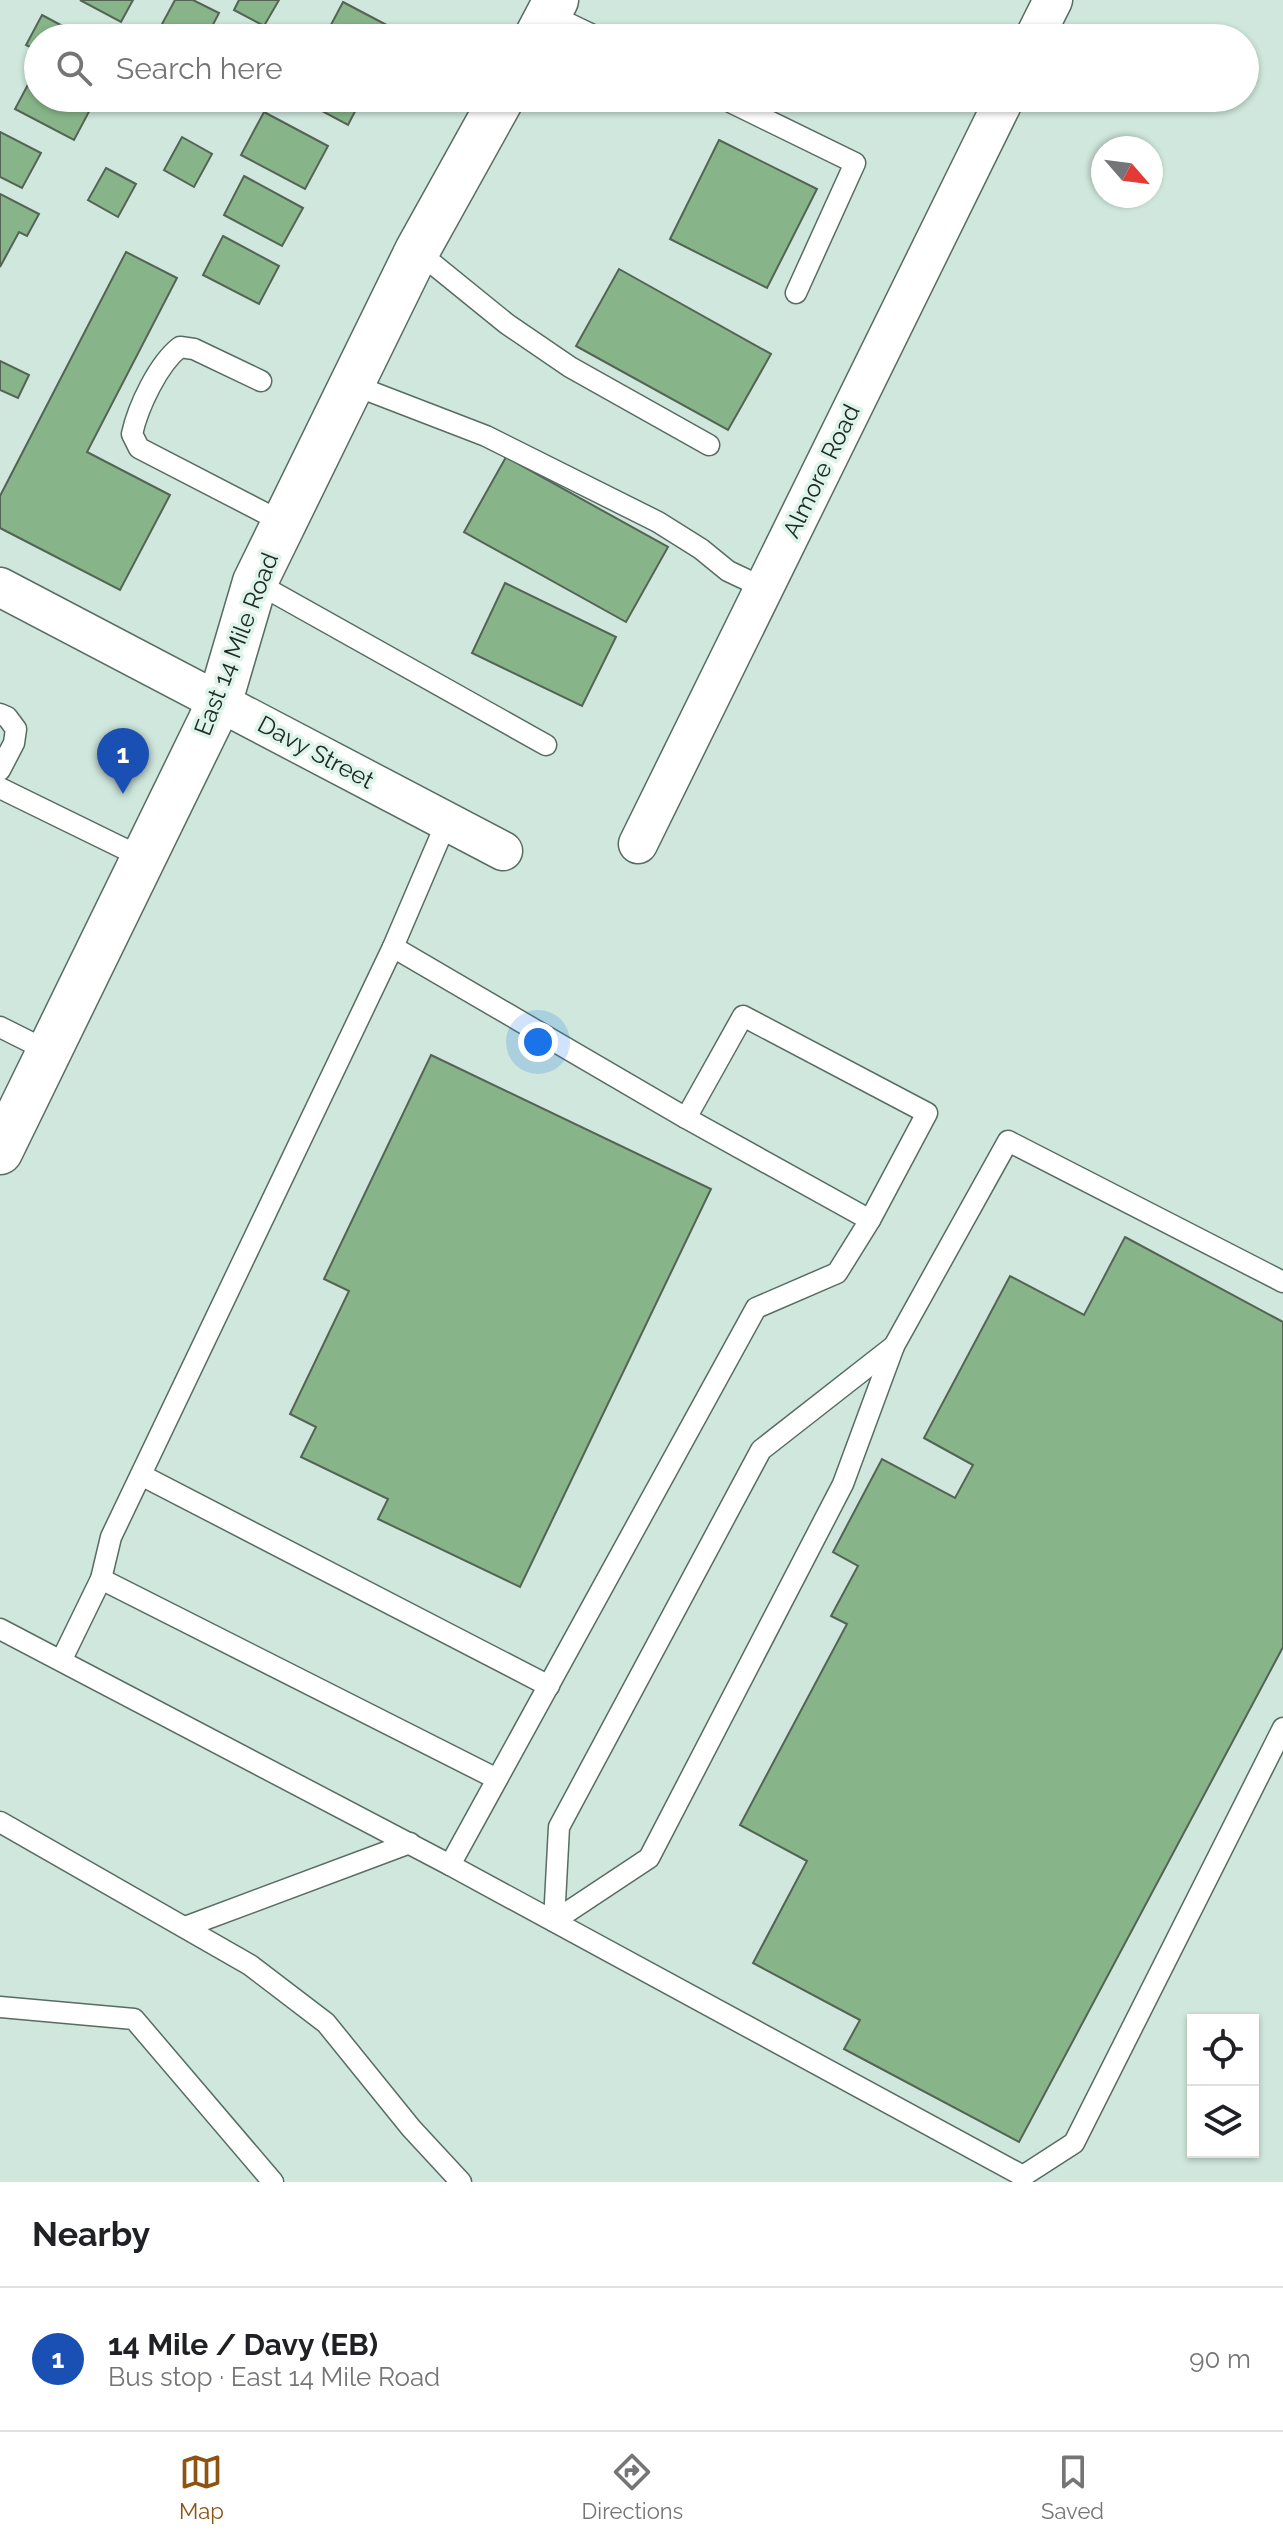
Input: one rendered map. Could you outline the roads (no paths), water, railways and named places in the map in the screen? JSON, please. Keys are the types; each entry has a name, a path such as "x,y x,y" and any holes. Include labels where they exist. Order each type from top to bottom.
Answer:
{"main road":[{"name":"East 14 Mile Road","path":"0,1152 220,701 255,582 417,251 494,112"}],"street":[{"path":"1041,24 1053,0"},
{"name":"Almore Road","path":"638,844 998,112"},
{"name":"Davy Street","path":"0,587 503,851"}],"lane":[{"path":"751,112 855,163 796,293"},
{"path":"417,251 507,324 570,367 709,445"},
{"path":"261,381 194,349 180,347 166,358 135,420 132,434 139,448 284,523"},
{"path":"351,384 486,436 658,522 701,549 728,571 764,588"},
{"path":"255,582 546,745"},
{"path":"0,714 7,717 16,729 14,743 0,770"},
{"path":"0,788 143,858"},
{"path":"62,1659 101,1579 111,1537 393,947 447,821"},
{"path":"393,947 686,1118 870,1220"},
{"path":"450,1865 756,1308 837,1273 870,1220 927,1113 743,1016 686,1118"},
{"path":"0,1027 48,1051"},
{"path":"554,1921 649,1858 843,1484 894,1346 1008,1141 1283,1282"},
{"path":"554,1921 559,1827 761,1450 894,1346"},
{"path":"141,1475 549,1686"},
{"path":"101,1579 497,1779"},
{"path":"0,1629 410,1843 1023,2176 1074,2143 1283,1728"},
{"path":"0,1822 250,1965 326,2023 411,2128 461,2182"},
{"path":"185,1927 410,1843"},
{"path":"0,2007 134,2019 273,2182"}],"place":[{"name":"14 Mile / Davy (EB)","path":"123,794"}]}
